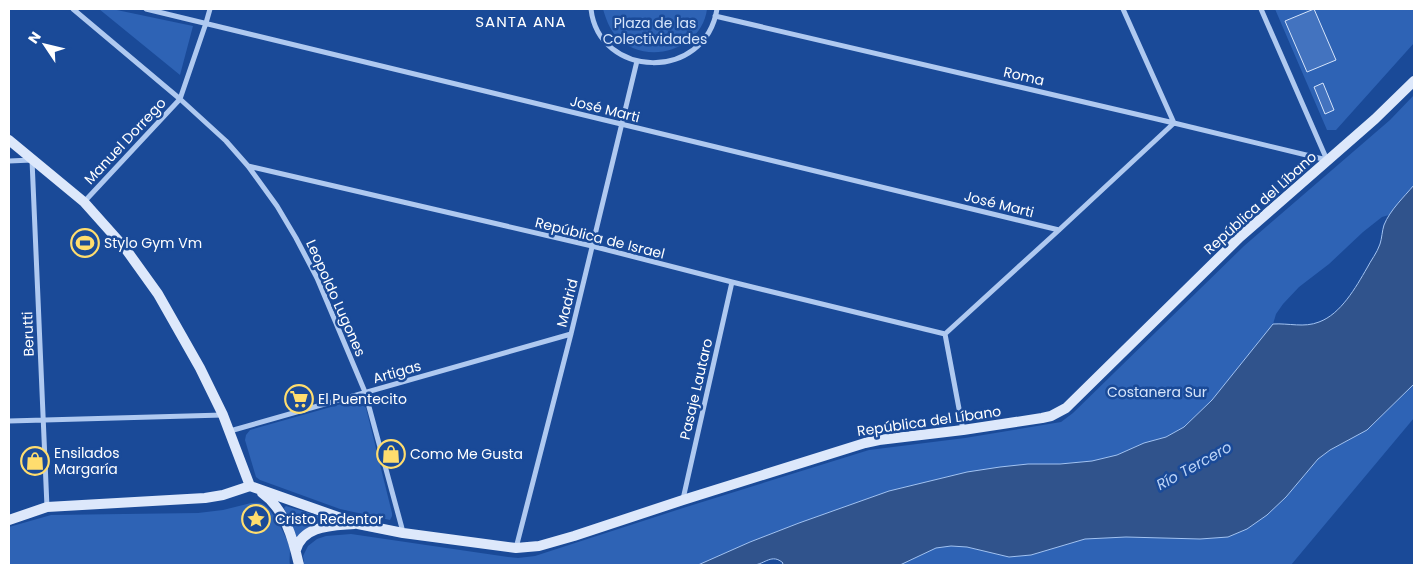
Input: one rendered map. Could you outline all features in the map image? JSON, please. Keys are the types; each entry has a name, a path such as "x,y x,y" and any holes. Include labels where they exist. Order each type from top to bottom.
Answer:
{"street":[{"name":"Leopoldo Lugones","path":"73,9 180,99 226,141 248,166 277,206 317,278 366,392 403,532"},
{"name":"José Marti","path":"146,9 1059,230"},
{"name":"Manuel Dorrego","path":"84,202 180,99 210,9"},
{"path":"592,9 596,26 603,38 613,48 624,56 637,61 652,63 667,62 681,57 694,49 705,38 717,9"},
{"path":"963,430 945,334 1174,122 1123,9"},
{"path":"1260,9 1327,160"},
{"name":"Roma","path":"715,16 1174,122 1327,160"},
{"name":"Madrid","path":"516,548 571,334 637,61"},
{"name":"República del Líbano","path":"250,486 358,524 516,548 539,546 865,442 963,430 1051,416 1066,408 1240,237 1376,119 1414,81"},
{"path":"9,140 84,202 125,248 158,294 200,368 223,415 250,486 266,496 286,523 296,550 298,564"},
{"path":"9,161 32,160"},
{"name":"Berutti","path":"32,160 47,508"},
{"name":"República de Israel","path":"248,166 592,246 945,334"},
{"name":"Pasaje Lautaro","path":"683,500 732,282"},
{"name":"Artigas","path":"230,431 571,334"},
{"path":"9,421 223,415"},
{"path":"9,520 47,508 205,498 223,495 250,486"},
{"path":"296,550 300,540 312,530 330,526 358,524"}],"green space":[{"path":"99,9 112,9 193,26 180,75"},
{"name":"Plaza de las Colectividades","path":"603,9 707,9 703,23 695,35 683,44 670,50 656,52 641,51 628,45 616,36 610,27"},
{"path":"1275,9 1414,9 1414,43 1336,130 1327,130"},
{"name":"Costanera Sur","path":"1414,95 1414,185 1389,215 1382,217 1363,232 1329,264 1299,287 1283,304 1276,314 1273,324 1212,400 1184,427 1166,437 1144,443 1117,455 1092,461 967,472 889,491 799,523 698,565 303,565 302,563 304,562 303,556 308,546 317,539 326,536 351,534 508,557 535,556 869,450 965,438 1061,422 1073,413 1244,246 1390,120"},
{"path":"1414,384 1414,418 1291,565 900,565 936,548 951,546 967,547 1009,557 1031,555 1085,539 1126,537 1200,539 1228,537 1247,529 1267,515 1286,497 1318,459 1330,450 1367,430"},
{"path":"352,401 361,402 366,408 392,513 390,520 340,509 256,477 245,440 250,430"},
{"path":"251,503 263,504 275,517 289,544 290,565 9,565 9,527 51,515 198,513 223,510"},
{"path":"286,506 335,521 312,524 296,538 284,508"}],"water":[{"name":"Río Tercero","path":"1414,185 1414,384 1367,430 1330,450 1318,459 1286,497 1267,515 1247,529 1228,537 1200,539 1126,537 1085,539 1031,555 1009,557 967,547 951,546 936,548 900,565 782,565 783,563 779,560 772,559 747,566 698,565 799,523 889,491 967,472 1000,467 1092,461 1117,455 1144,443 1166,437 1184,427 1212,400 1273,324 1313,324 1327,318 1341,306 1353,291 1377,250 1381,242 1384,225 1390,214"}],"building":[{"path":"1314,9 1336,60 1307,72 1285,21"},
{"path":"1323,83 1334,110 1325,114 1314,87"}],"place":[{"name":"Stylo Gym Vm","path":"85,243"},
{"name":"El Puentecito","path":"299,399"},
{"name":"Como Me Gusta","path":"391,454"},
{"name":"Ensilados Margaría","path":"35,461"},
{"name":"Cristo Redentor","path":"256,519"}],"district":[{"name":"SANTA ANA","path":"521,22"}]}
